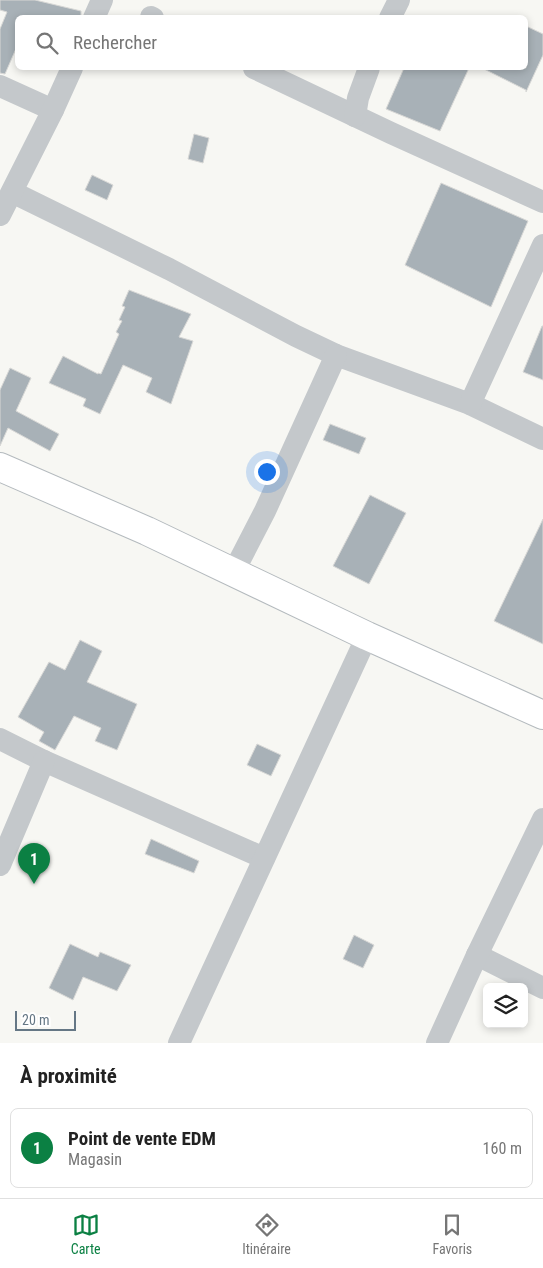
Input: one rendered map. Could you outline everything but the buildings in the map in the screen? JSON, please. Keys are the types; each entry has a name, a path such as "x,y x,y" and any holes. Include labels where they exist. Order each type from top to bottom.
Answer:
{"street":[{"path":"95,15 102,0"},
{"path":"392,15 399,0"},
{"path":"0,215 71,70"},
{"path":"258,70 543,202"},
{"path":"355,116 358,98 368,70"},
{"path":"0,86 53,110"},
{"path":"12,192 169,269 336,355 470,404 543,439"},
{"path":"470,404 543,245"},
{"path":"233,573 265,512 336,355"},
{"path":"0,472 0,467 147,531 367,636 543,715"},
{"path":"179,1043 367,636"},
{"path":"0,739 44,761 264,858"},
{"path":"0,865 44,761"},
{"path":"437,1043 476,955 543,818"},
{"path":"476,955 543,988"}],"place":[{"name":"Point de vente EDM","path":"34,884"}]}
